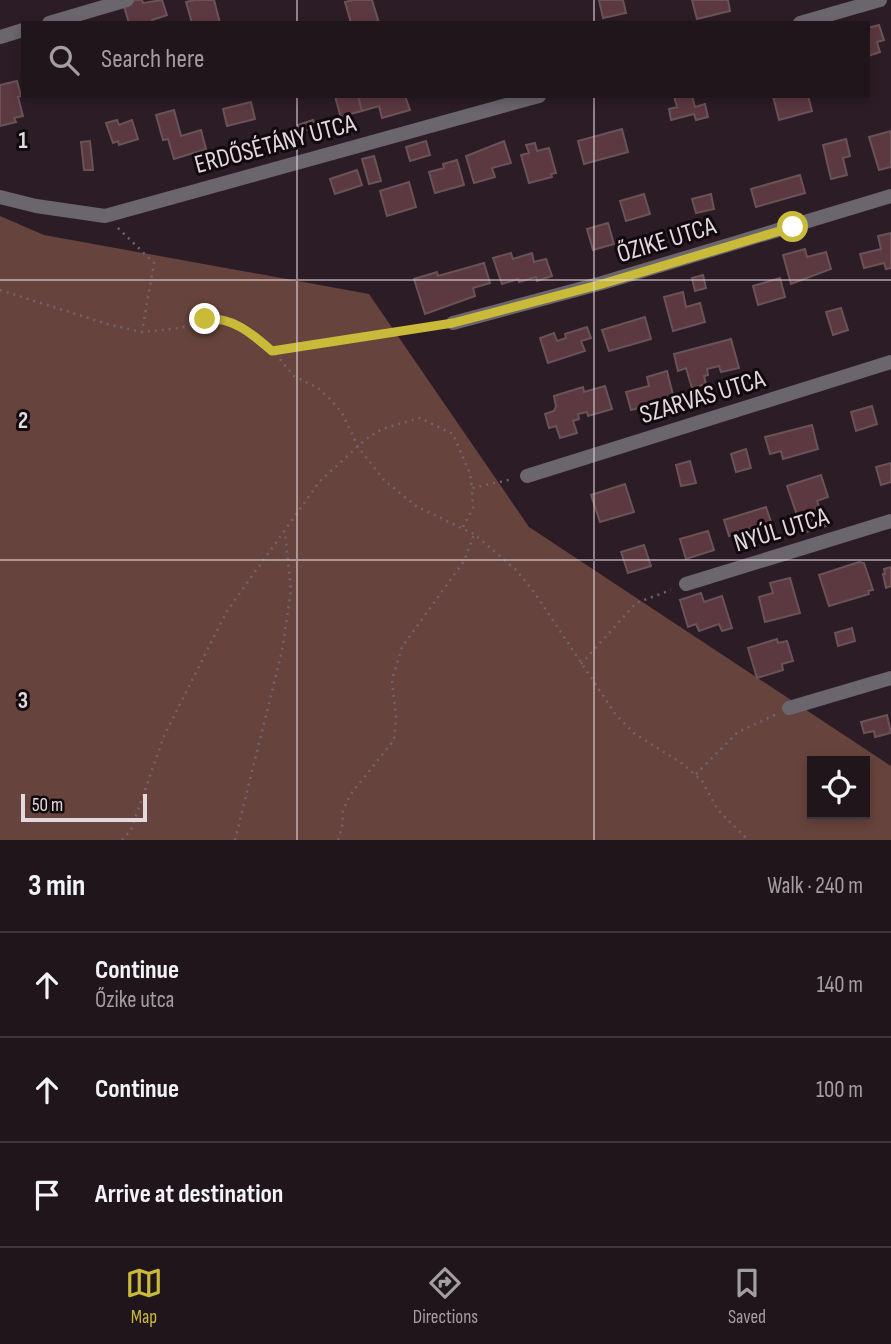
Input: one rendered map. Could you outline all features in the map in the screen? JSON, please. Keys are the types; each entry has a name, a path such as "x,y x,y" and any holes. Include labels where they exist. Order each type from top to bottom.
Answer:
{"street":[{"path":"56,21 127,0"},
{"path":"807,21 880,0"},
{"path":"0,37 21,31"},
{"name":"ERDŐSÉTÁNY UTCA","path":"105,216 532,98"},
{"path":"0,197 36,206 105,216"},
{"name":"ŐZIKE UTCA","path":"453,323 602,284 891,197"},
{"name":"SZARVAS UTCA","path":"527,476 891,362"},
{"name":"NYÚL UTCA","path":"686,584 891,521"},
{"path":"789,708 891,678"}],"path":[{"path":"105,216 154,262 142,332"},
{"path":"0,290 107,324 142,332 181,328 215,318 239,326 272,351 294,376 318,388 330,400 342,413 358,447 384,480 416,506 474,534 506,561 534,592 625,726 683,764 695,775 706,786 718,810 748,840"},
{"path":"272,351 453,323"},
{"path":"122,840 131,830 164,736 228,611 320,481 366,439 382,429 420,418 453,434 470,474 473,508 463,527"},
{"path":"472,488 527,476"},
{"path":"235,840 282,652 290,590 285,530"},
{"path":"338,840 343,811 351,794 394,740 396,719 392,680 402,647 464,561 474,534"},
{"path":"581,664 636,603 686,584"},
{"path":"695,775 738,732 789,708"}],"shaded area":[{"path":"0,216 44,235 369,294 529,527 891,766 891,840 0,840"}],"building":[{"path":"122,0 142,0 143,3 162,0 167,15 152,21 128,21"},
{"path":"214,0 219,21 191,21 186,2"},
{"path":"372,0 378,21 350,21 345,2"},
{"path":"599,0 623,0 626,13 603,18"},
{"path":"692,0 728,0 730,11 697,19"},
{"path":"879,25 884,40 877,42 880,52 870,55 870,27"},
{"path":"17,81 23,116 14,118 16,122 0,126 0,85"},
{"path":"336,98 359,98 362,111 350,114 351,120 342,122"},
{"path":"359,98 406,98 410,110 382,118 379,106 362,111"},
{"path":"675,98 693,98 695,107 705,104 708,117 696,120 694,114 671,120 669,109 677,107"},
{"path":"774,98 809,98 812,111 779,120"},
{"path":"251,102 255,119 227,126 223,109"},
{"path":"174,110 181,136 201,130 206,149 174,159 168,139 163,140 156,115"},
{"path":"117,120 119,125 132,120 138,139 119,145 118,141 113,143 106,123"},
{"path":"313,120 316,127 300,132 298,125"},
{"path":"622,129 628,152 584,164 578,141"},
{"path":"891,131 891,167 879,170 869,137"},
{"path":"846,139 850,156 843,158 847,175 831,179 823,145"},
{"path":"90,141 93,170 84,170 81,142"},
{"path":"426,141 430,155 410,161 406,147"},
{"path":"504,141 511,163 492,168 495,177 474,183 466,156"},
{"path":"535,143 537,151 549,148 556,173 551,174 552,177 529,183 521,155 529,153 526,145"},
{"path":"374,156 381,181 369,184 362,159"},
{"path":"457,160 464,185 435,193 429,172 444,168 443,164"},
{"path":"357,170 362,185 335,194 330,179"},
{"path":"800,175 805,193 756,207 751,189"},
{"path":"409,182 416,207 387,216 380,191"},
{"path":"644,194 650,214 626,221 620,201"},
{"path":"711,194 714,209 696,213 692,199"},
{"path":"608,223 614,244 593,250 587,229"},
{"path":"891,233 891,268 886,269 884,263 864,268 860,254 881,249 878,236"},
{"path":"805,249 807,257 826,252 831,269 791,284 783,255"},
{"path":"511,253 513,259 532,253 534,262 546,259 552,276 537,281 536,277 502,284 493,258"},
{"path":"484,263 490,283 473,288 475,296 425,314 414,279 437,272 438,276"},
{"path":"703,275 706,288 695,291 692,278"},
{"path":"780,278 785,297 758,305 753,286"},
{"path":"683,292 686,307 700,303 705,322 673,331 664,297"},
{"path":"841,308 848,330 833,335 826,312"},
{"path":"645,317 651,339 609,351 602,330"},
{"path":"587,327 591,338 581,341 585,351 548,363 540,338 554,333 557,341 566,338 565,334"},
{"path":"731,339 739,368 721,372 719,366 707,369 708,375 704,376 706,384 692,388 686,368 678,371 674,354"},
{"path":"667,371 674,399 631,410 626,392 649,386 647,377"},
{"path":"605,386 612,409 588,416 587,412 578,414 579,419 573,421 577,433 560,438 556,426 549,428 545,414 554,411 554,396 583,387 584,392"},
{"path":"872,406 877,424 856,431 851,412"},
{"path":"812,425 818,449 783,459 781,451 770,454 765,437"},
{"path":"746,449 751,468 736,472 731,454"},
{"path":"690,461 696,483 681,486 676,465"},
{"path":"891,463 891,482 881,485 876,467"},
{"path":"821,475 828,497 817,501 826,526 803,533 787,486"},
{"path":"625,484 634,512 600,522 591,495"},
{"path":"766,507 775,534 746,543 742,532 729,536 724,520"},
{"path":"708,531 714,550 686,559 680,539"},
{"path":"644,545 651,566 628,573 621,552"},
{"path":"859,562 864,563 873,590 868,591 869,594 829,606 819,575"},
{"path":"891,567 891,586 886,588 884,569"},
{"path":"790,578 800,613 765,622 759,597 773,593 770,583"},
{"path":"701,593 704,602 722,596 732,628 722,631 719,624 699,631 696,624 688,627 680,600"},
{"path":"852,628 855,641 838,646 835,633"},
{"path":"777,639 778,643 787,641 793,661 782,664 783,670 757,678 748,648"},
{"path":"887,715 891,733 875,737 874,731 864,733 861,722"}],"route":[{"path":"205,319 225,320 239,326 272,351 453,323 602,284 793,227"}]}
